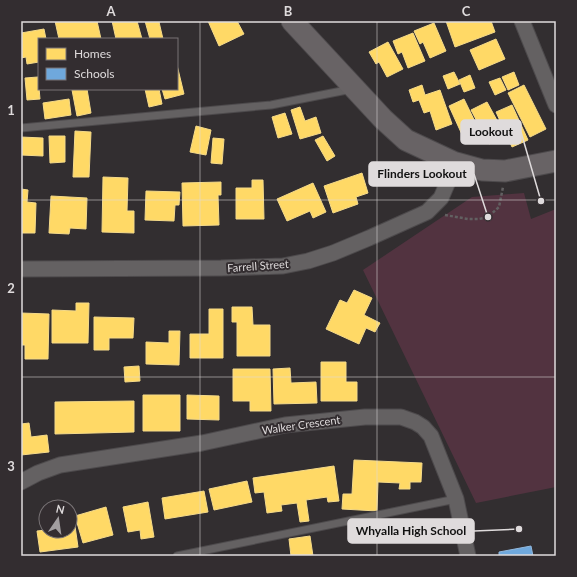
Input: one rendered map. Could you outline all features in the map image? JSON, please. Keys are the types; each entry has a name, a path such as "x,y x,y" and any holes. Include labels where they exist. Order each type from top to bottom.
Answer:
{"main road":[{"path":"292,21 382,119 406,140 456,163 482,170 505,171 556,161"},
{"path":"310,21 333,65"}],"street":[{"path":"522,21 556,105"},
{"name":"Farrell Street","path":"21,269 214,268 283,266 308,261 333,253 427,212 441,198 456,163"},
{"name":"Walker Crescent","path":"21,482 38,473 60,465 202,443 285,425 365,417 401,417 415,422 423,427 431,436 456,499 468,556"}],"lane":[{"path":"21,128 271,105 355,89"},
{"path":"177,556 456,499"}],"path":[{"path":"427,212 468,219 488,217 499,207 502,197 505,171"}],"shaded area":[{"path":"524,193 531,219 556,209 556,487 476,503 363,270 472,197"}],"building: Homes":[{"path":"55,21 97,21 101,38 59,38"},
{"path":"112,21 137,21 142,38 116,38"},
{"path":"145,21 163,21 159,22 163,38 150,38"},
{"path":"208,21 237,21 244,34 219,46"},
{"path":"446,21 491,21 495,32 455,47"},
{"path":"434,23 446,51 430,58 423,42 420,44 414,31"},
{"path":"44,29 46,38 38,38 38,62 27,64 26,57 21,58 21,33"},
{"path":"413,33 425,61 408,68 402,52 398,54 393,41"},
{"path":"496,39 505,59 479,70 470,50"},
{"path":"388,42 403,69 387,77 379,62 376,64 369,52"},
{"path":"178,69 184,94 165,99 162,90 178,90"},
{"path":"454,72 460,84 448,89 443,76"},
{"path":"514,72 519,85 508,90 502,77"},
{"path":"470,75 475,88 464,92 459,80"},
{"path":"38,77 40,99 27,100 25,78"},
{"path":"500,78 506,90 495,95 489,82"},
{"path":"422,85 425,95 440,90 452,124 436,130 430,111 424,113 419,100 413,102 409,90"},
{"path":"524,85 546,129 530,137 508,93"},
{"path":"72,90 87,90 91,113 77,116"},
{"path":"145,90 159,90 162,104 149,107"},
{"path":"69,99 71,115 45,119 43,103"},
{"path":"464,99 480,132 464,139 449,106"},
{"path":"487,102 505,135 489,144 471,110"},
{"path":"512,105 528,140 512,147 496,112"},
{"path":"300,107 305,121 316,117 321,133 300,139 291,110"},
{"path":"285,113 292,134 278,138 272,117"},
{"path":"196,126 211,130 206,155 190,152"},
{"path":"75,131 91,132 89,177 73,177"},
{"path":"49,136 65,136 65,162 50,163"},
{"path":"323,136 335,156 327,161 315,140"},
{"path":"21,137 43,138 43,156 21,155"},
{"path":"213,138 224,139 222,164 211,163"},
{"path":"362,173 368,193 356,197 358,204 333,213 324,186"},
{"path":"103,177 128,178 127,211 134,211 134,233 102,232"},
{"path":"252,180 263,180 264,219 236,219 236,188 252,188"},
{"path":"221,182 221,195 218,195 219,225 183,226 182,183"},
{"path":"313,183 326,212 313,218 310,211 287,221 277,199"},
{"path":"21,189 28,190 27,202 36,203 35,233 21,233"},
{"path":"146,191 180,192 179,205 175,205 174,221 145,220"},
{"path":"51,196 87,198 86,229 70,228 69,234 49,233"},
{"path":"354,290 372,298 364,315 380,323 375,332 366,328 359,344 326,329 340,300 347,303"},
{"path":"76,303 89,303 88,343 52,343 52,310 76,311"},
{"path":"232,307 252,307 253,325 270,325 270,356 237,356 237,322 232,322"},
{"path":"209,309 223,309 223,358 190,358 190,334 209,334"},
{"path":"21,313 49,314 48,359 25,359 25,345 21,345"},
{"path":"94,317 134,318 133,338 109,338 109,350 94,350"},
{"path":"169,331 180,331 179,365 146,364 146,342 169,343"},
{"path":"321,362 346,362 346,382 357,382 357,401 321,401"},
{"path":"139,366 140,381 125,382 124,367"},
{"path":"290,368 291,383 316,382 317,403 274,404 273,369"},
{"path":"233,369 270,369 271,411 250,411 250,401 233,401"},
{"path":"143,395 180,395 180,431 143,431"},
{"path":"187,395 219,396 219,420 187,419"},
{"path":"134,401 134,432 55,434 55,402"},
{"path":"29,423 31,437 47,435 49,452 21,455 21,424"},
{"path":"354,460 422,463 421,482 410,482 410,489 399,489 400,483 378,482 377,511 342,509 343,494 352,494"},
{"path":"334,466 339,501 328,502 327,497 306,500 309,521 300,522 297,503 281,505 282,511 267,513 264,492 255,493 253,478"},
{"path":"247,481 252,502 214,510 209,489"},
{"path":"204,491 208,512 165,519 162,498"},
{"path":"148,502 154,537 141,539 140,530 128,532 123,507"},
{"path":"106,507 113,535 83,543 78,526 78,515"},
{"path":"310,536 313,556 291,556 289,539"},
{"path":"38,539 77,539 78,547 40,552"}],"building: Schools":[{"path":"531,546 533,556 499,556 499,552"}],"place":[{"name":"Lookout","path":"541,201"},
{"name":"Flinders Lookout","path":"488,217"},
{"name":"Whyalla High School","path":"519,529"}]}
